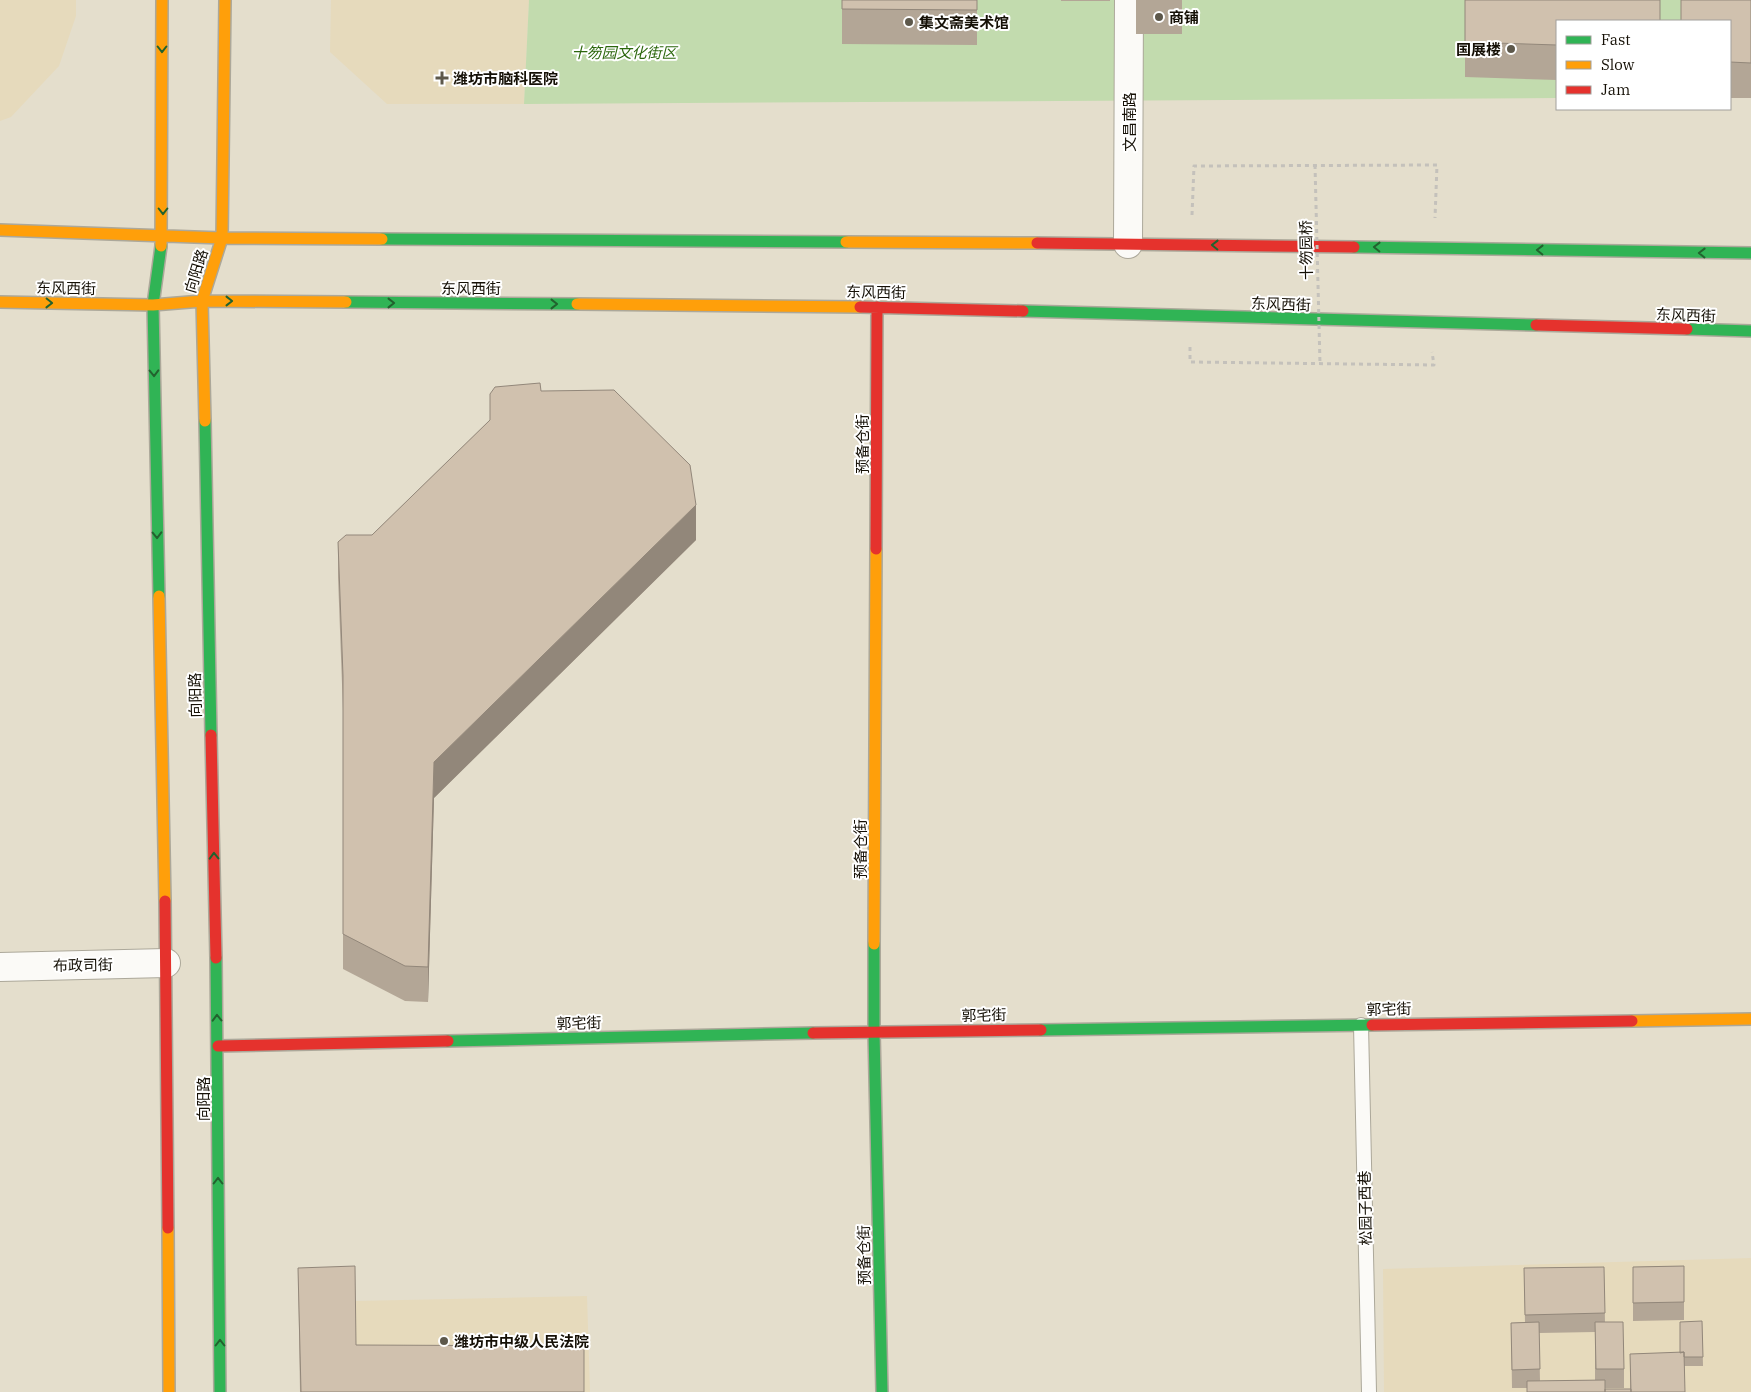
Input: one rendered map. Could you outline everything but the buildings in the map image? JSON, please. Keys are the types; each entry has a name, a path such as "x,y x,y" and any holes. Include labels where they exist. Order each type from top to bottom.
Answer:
{"main road":[{"path":"162,0 163,234 152,305 166,963 169,1392"},
{"name":"向阳路","path":"220,1392 218,1046 202,301 222,238 225,0"},
{"path":"0,230 163,234 222,238 1128,244 1751,253"},
{"name":"东风西街","path":"0,302 152,305 202,301 878,307 1751,331"},
{"name":"预备仓街","path":"878,307 874,1032 882,1392"},
{"name":"郭宅街","path":"218,1046 874,1032 1751,1019"}],"street":[{"name":"文昌南路","path":"1128,244 1129,0"},
{"name":"布政司街","path":"0,967 166,963"}],"lane":[{"name":"松园子西巷","path":"1361,1025 1369,1392"}],"path":[{"name":"十笏园桥","path":"1315,165 1320,364"},
{"path":"1191,245 1194,166 1436,165 1434,248"},
{"path":"1190,362 1434,365"}],"shaded area":[{"path":"0,0 76,0 76,16 59,66 11,117 0,121"},
{"name":"潍坊市脑科医院","path":"331,0 529,0 524,104 387,104 330,52"},
{"path":"1751,1258 1751,1392 1384,1392 1383,1269"},
{"name":"潍坊市中级人民法院","path":"587,1296 590,1392 301,1392 355,1301"}],"green space":[{"name":"十笏园文化街区","path":"529,0 1751,0 1751,98 1731,98 1731,20 1556,20 1556,98 524,104"}],"traffic: fast":[{"path":"382,239 846,242"},
{"path":"159,596 153,305 161,246"},
{"path":"1354,247 1751,253"},
{"path":"346,302 577,304"},
{"path":"1023,311 1536,325"},
{"path":"1687,329 1751,331"},
{"path":"205,421 211,735"},
{"path":"874,944 874,1032 882,1392"},
{"path":"216,958 220,1392"},
{"path":"1041,1030 1372,1025"},
{"path":"448,1041 813,1033"}],"traffic: slow":[{"path":"161,246 162,0"},
{"path":"205,421 202,301 222,238 225,0"},
{"path":"0,230 222,238 382,239"},
{"path":"846,242 1037,243"},
{"path":"0,302 153,305 202,301 346,302"},
{"path":"577,304 860,307"},
{"path":"874,944 876,549"},
{"path":"159,596 165,901"},
{"path":"1632,1021 1751,1019"},
{"path":"168,1228 169,1392"}],"traffic: jam":[{"path":"1037,243 1354,247"},
{"path":"860,307 1023,311"},
{"path":"876,549 877,307"},
{"path":"1536,325 1687,329"},
{"path":"211,735 216,958"},
{"path":"165,901 168,1228"},
{"path":"1372,1025 1632,1021"},
{"path":"813,1033 1041,1030"},
{"path":"218,1046 448,1041"}],"place":[{"name":"商铺","path":"1159,17"},
{"name":"集文斋美术馆","path":"909,22"},
{"name":"国展楼","path":"1511,49"},
{"name":"潍坊市脑科医院","path":"442,78"},
{"name":"潍坊市中级人民法院","path":"444,1341"}]}
